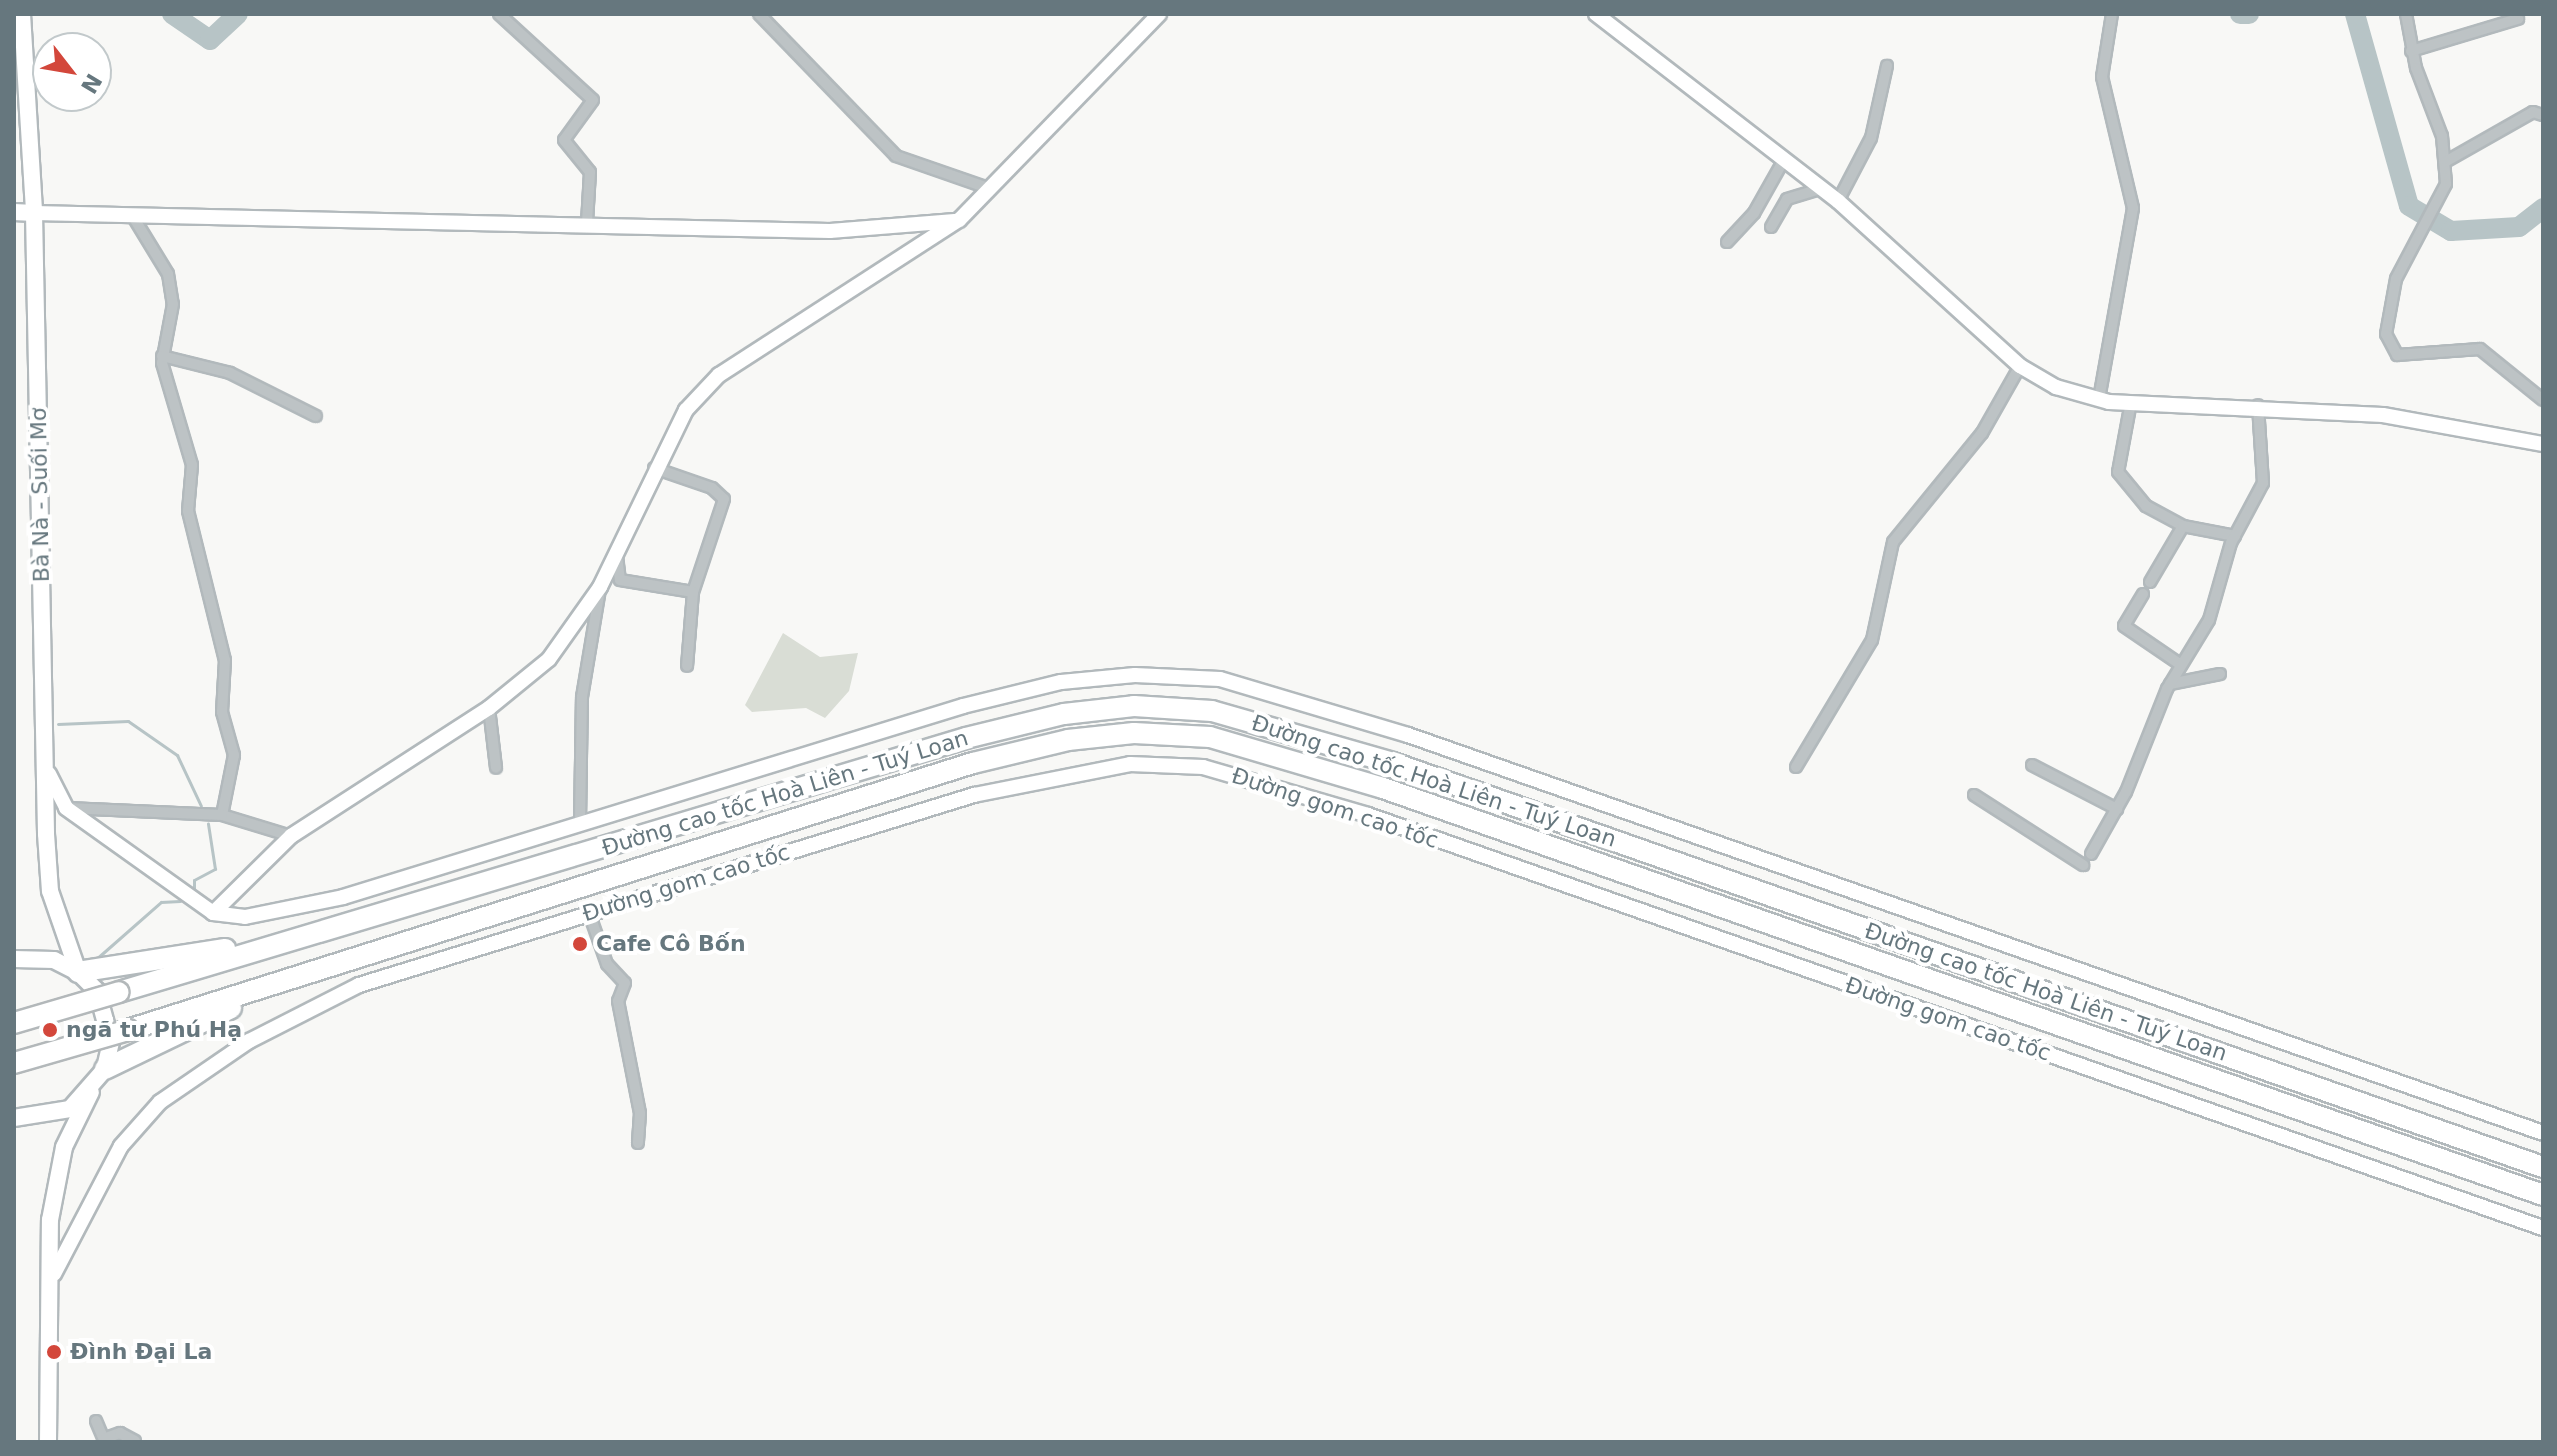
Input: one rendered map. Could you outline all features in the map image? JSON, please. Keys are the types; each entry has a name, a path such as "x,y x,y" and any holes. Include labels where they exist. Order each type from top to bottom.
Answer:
{"highway":[{"name":"Đường cao tốc Hoà Liên - Tuý Loan","path":"14,1023 1064,714 1134,706 1212,711 1393,763 2543,1167"},
{"name":"Đường cao tốc Hoà Liên - Tuý Loan","path":"14,1063 128,1030 661,858 1068,740 1134,733 1210,737 1399,793 2543,1195"},
{"path":"105,1069 220,1012 661,858"},
{"path":"78,972 223,950 570,859"}],"main road":[{"name":"Bà Nà - Suối Mơ","path":"22,14 34,213 50,891 78,972 108,1015 105,1069"},
{"path":"213,913 291,836 489,708 549,659 600,587 654,468 686,410 719,375 959,220 985,187 1159,14"},
{"path":"1596,14 1822,188 2020,366 2056,387 2099,399 2131,402 2258,405 2383,415 2543,444"},
{"path":"14,212 893,231 959,220"},
{"path":"893,231 910,242 903,257"},
{"path":"45,757 51,787 66,808 213,913 245,917 343,897 580,822 1061,682 1135,675 1220,679 1408,735 2543,1133"},
{"name":"Đường gom cao tốc","path":"46,1342 56,1263 78,1218 121,1146 200,1069 359,985 589,913 1073,771 1130,764 1203,767 1368,815 2543,1228"},
{"path":"14,959 54,960 78,972"},
{"path":"48,1442 46,1342 50,1220 64,1147 105,1069"},
{"path":"14,1118 45,1118 91,1092"}],"street":[{"path":"499,14 593,100 564,140 590,172 587,222"},
{"path":"759,14 896,156 985,187"},
{"path":"2099,399 2133,208 2102,77 2112,14"},
{"path":"2406,14 2411,51 2435,109 2445,162 2439,208 2387,303 2386,334 2397,355 2480,349 2543,400"},
{"path":"2411,51 2518,19"},
{"path":"1838,201 1871,138 1887,66"},
{"path":"2445,162 2533,112 2543,115"},
{"path":"1727,242 1754,213 1785,158"},
{"path":"1771,227 1787,199 1822,188"},
{"path":"132,215 168,274 173,304 162,356 192,465 188,511 225,660 222,712 234,755 222,815"},
{"path":"162,356 230,373 316,416"},
{"path":"1796,767 1872,640 1893,542 1982,433 2020,366"},
{"path":"2131,402 2118,472 2146,506 2183,526 2235,536"},
{"path":"2091,854 2117,809 2170,684 2209,620 2235,536 2263,483 2258,405"},
{"path":"654,468 721,492 693,592 687,666"},
{"path":"2150,582 2183,526"},
{"path":"618,546 620,580 693,592"},
{"path":"580,822 582,697 600,587"},
{"path":"2143,594 2124,626 2181,665"},
{"path":"2170,684 2220,674"},
{"path":"489,708 496,768"},
{"path":"2032,765 2117,809"},
{"path":"1974,795 2083,865"},
{"path":"66,808 222,815 291,836"},
{"path":"589,913 607,964 625,983 618,1001 640,1113 638,1143"},
{"path":"96,1421 105,1440 120,1433 135,1441"}],"shaded area":[{"path":"783,633 820,657 858,653 849,691 825,718 806,708 752,712 745,705"}],"waterway":[{"path":"172,14 210,40 238,14"},
{"path":"2240,14 2249,14"},
{"path":"2355,14 2409,206 2451,231 2519,227 2543,208"},
{"path":"58,724 128,721 177,755 201,806"},
{"path":"194,894 194,880 215,869 208,824"},
{"path":"95,960 161,902 180,901"}],"place":[{"name":"Cafe Cô Bốn","path":"580,944"},
{"name":"ngã tư Phú Hạ","path":"50,1030"},
{"name":"Đình Đại La","path":"54,1352"}]}
